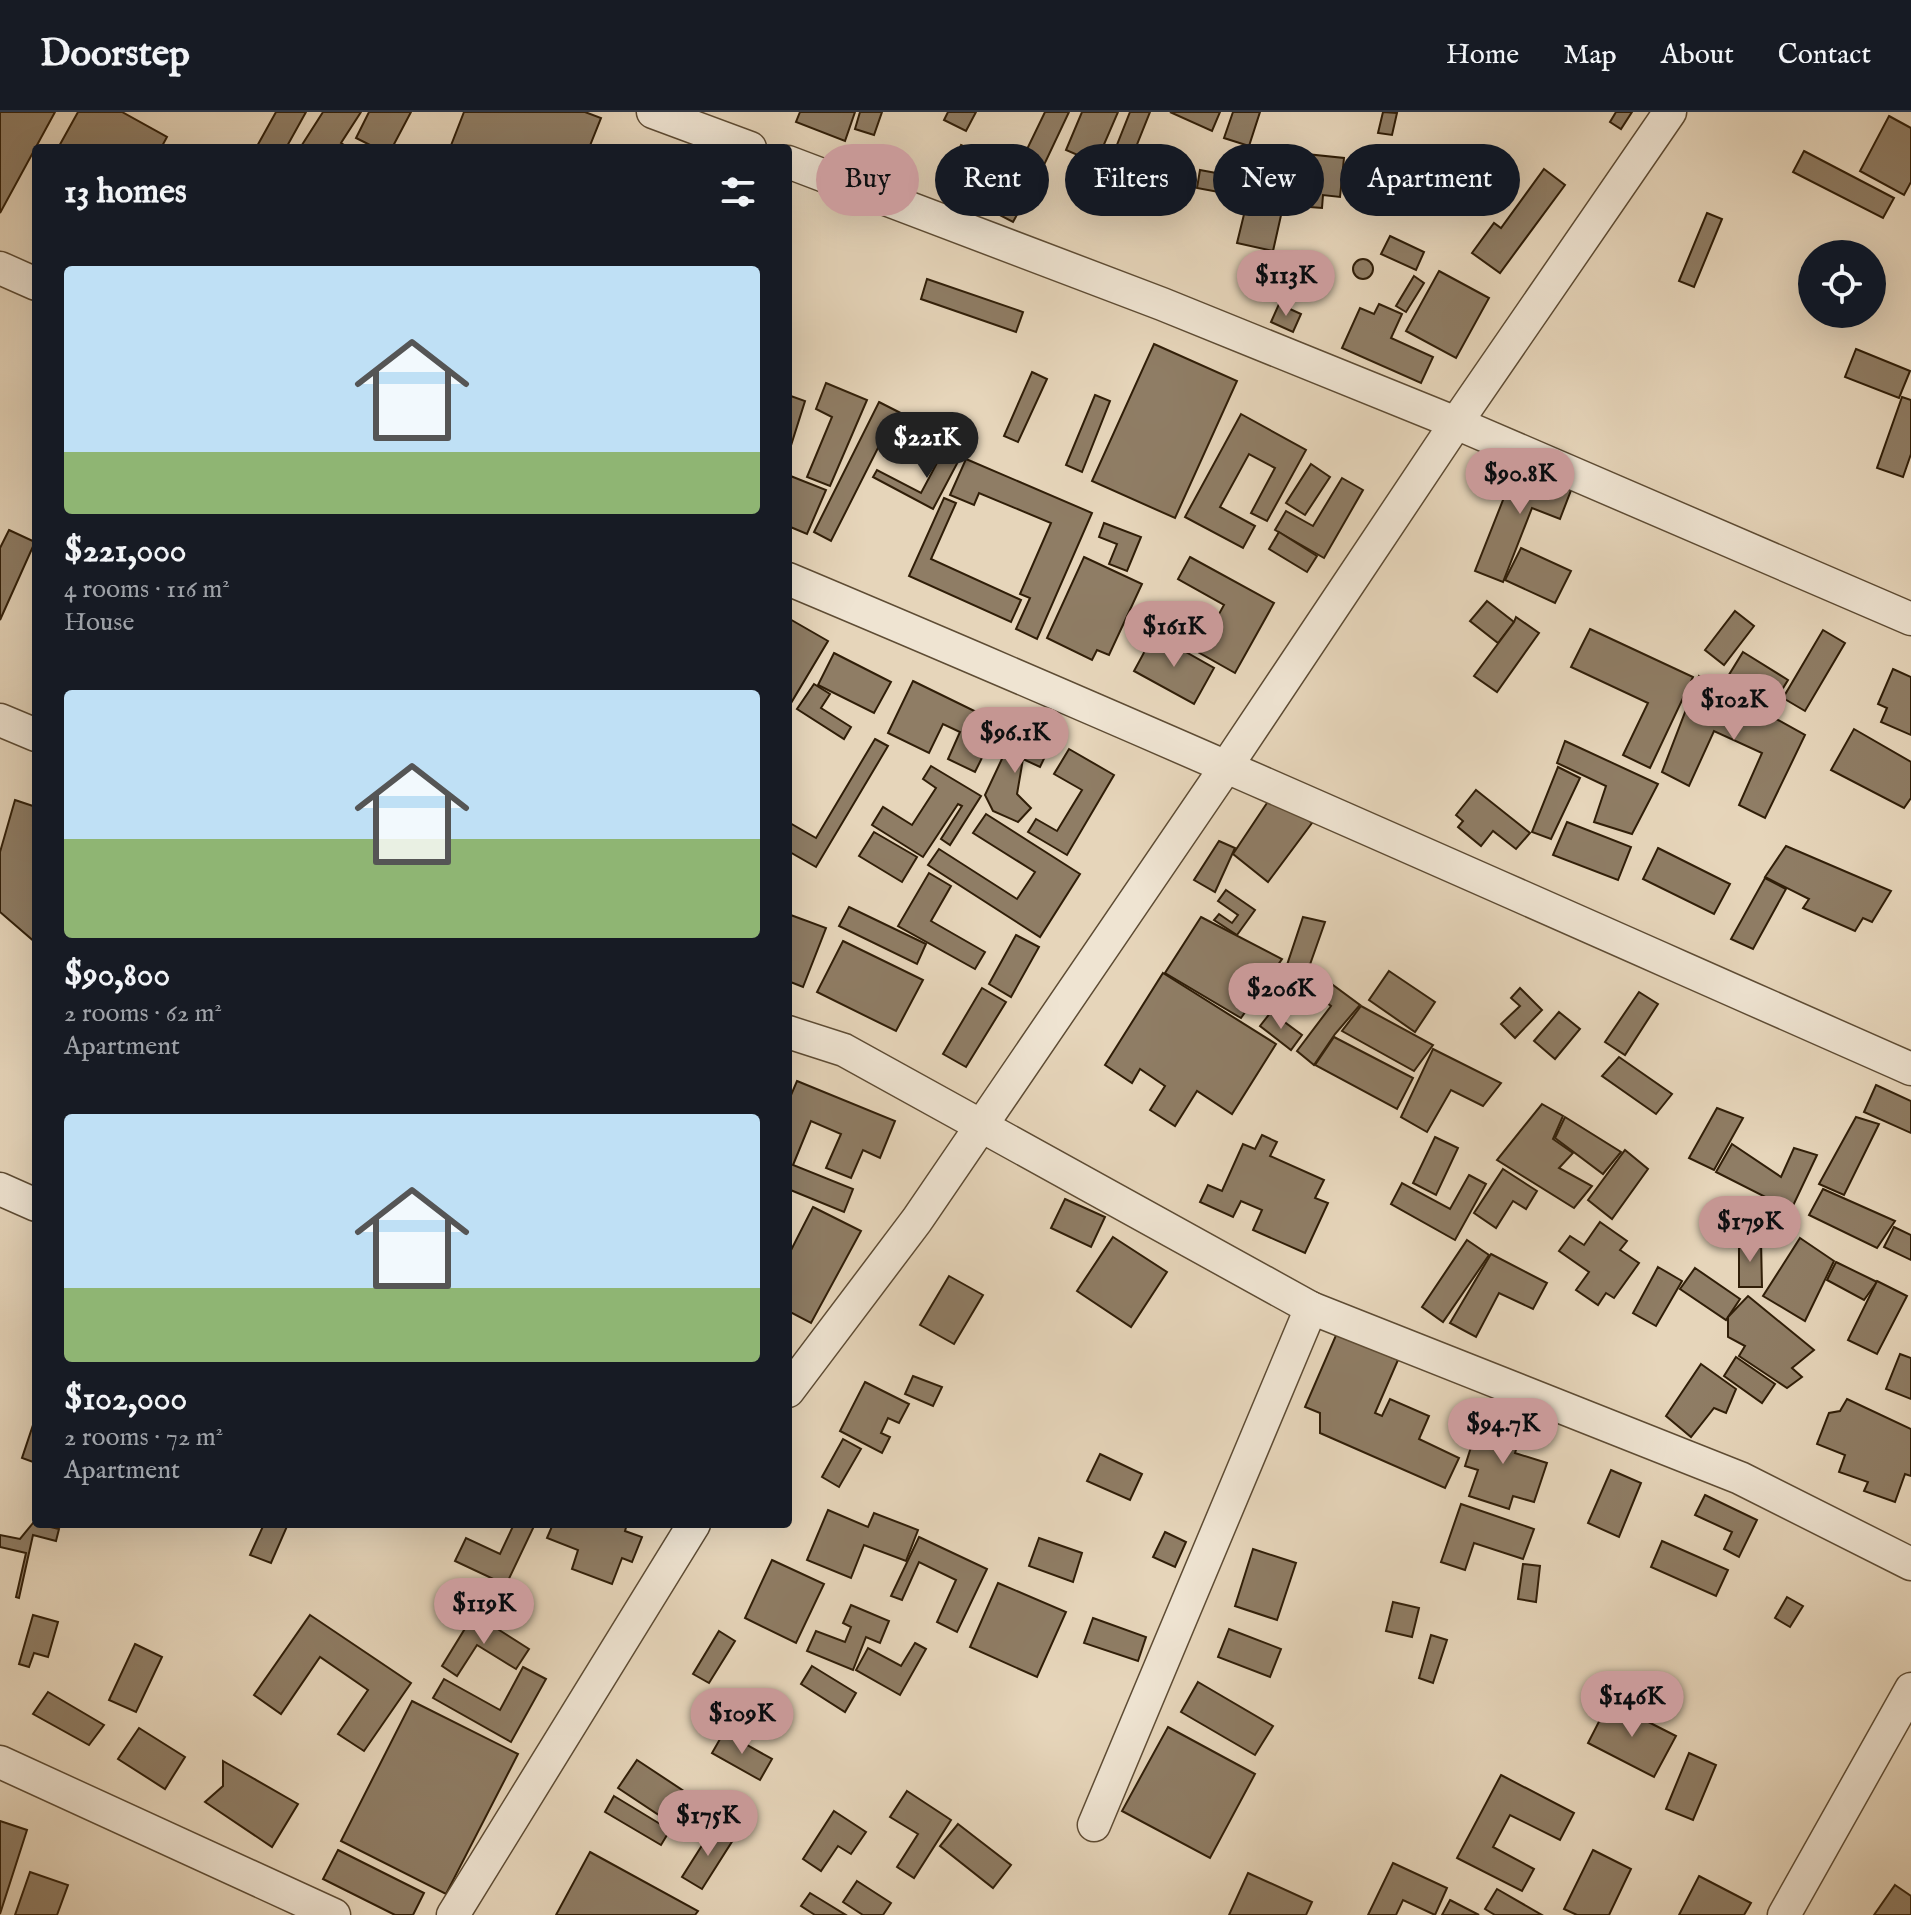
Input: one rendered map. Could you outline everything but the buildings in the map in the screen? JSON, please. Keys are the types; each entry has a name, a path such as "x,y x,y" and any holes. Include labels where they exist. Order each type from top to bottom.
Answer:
{"street":[{"path":"653,112 739,144"},
{"path":"792,1386 917,1220 1670,112"},
{"path":"792,164 1148,299 1456,423 1911,619"},
{"path":"0,268 32,282"},
{"path":"792,581 1226,767 1911,1069"},
{"path":"0,720 32,733"},
{"path":"792,1033 844,1050 1311,1308 1740,1478 1911,1564"},
{"path":"0,1189 32,1203"},
{"path":"1094,1825 1311,1308"},
{"path":"453,1915 692,1528"},
{"path":"1784,1915 1911,1689"},
{"path":"0,1762 334,1915"}]}
